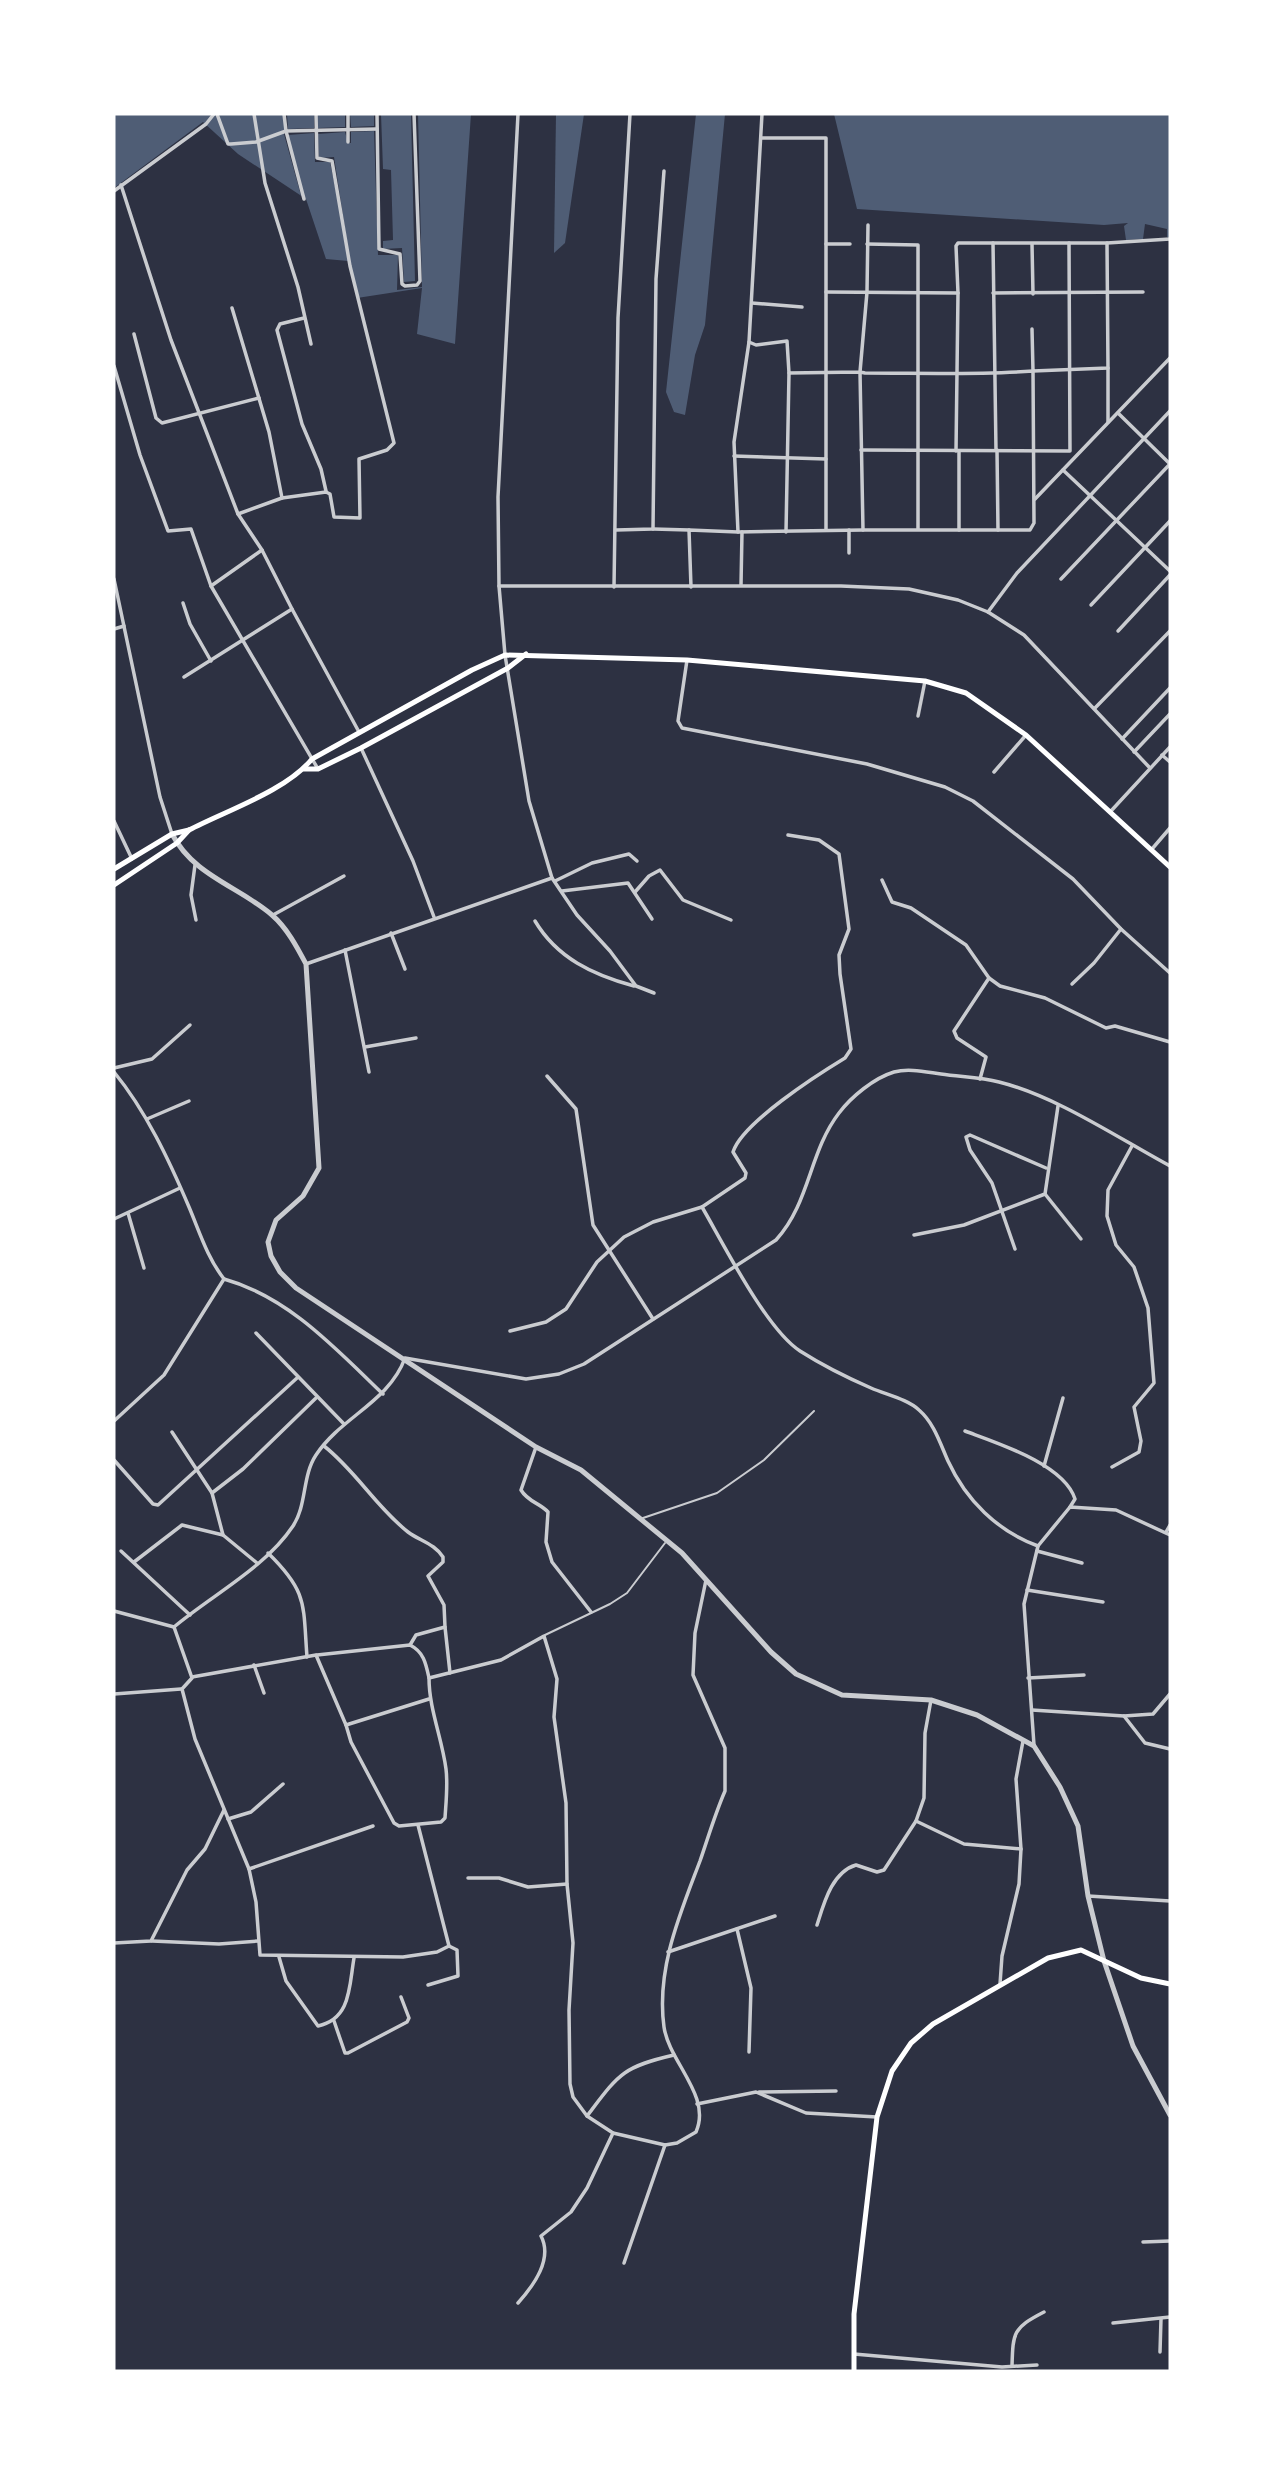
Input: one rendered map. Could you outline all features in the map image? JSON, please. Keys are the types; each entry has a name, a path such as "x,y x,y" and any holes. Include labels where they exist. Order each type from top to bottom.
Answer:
{"main road":[{"path":"114,869 172,834 189,830 304,769 312,759 359,732 505,654 687,660 925,681 966,693 1026,735 1170,867"},
{"path":"304,769 318,769 361,748 508,668 526,654"},
{"path":"114,886 177,843 189,830"},
{"path":"854,2371 854,2314 877,2116 891,2071 911,2043 933,2024 1000,1984 1065,1952 1081,1950 1141,1978 1170,1984"}],"street":[{"path":"114,191 215,114 228,144 256,142 286,131 377,129"},
{"path":"254,114 256,142 278,229 306,316 303,318 311,344"},
{"path":"285,114 286,131 304,199"},
{"path":"303,318 280,324 277,330 302,424 321,469 326,492 330,494 334,517 360,518 359,460 363,456 387,450 393,446 394,440 350,266 332,161 317,158 316,114"},
{"path":"348,114 348,142"},
{"path":"377,114 379,250 399,252 402,284 417,285 420,277 414,114"},
{"path":"519,114 498,497 499,586 505,654 529,801 554,880 577,915 610,951 636,986"},
{"path":"614,587 618,318 630,114"},
{"path":"741,585 734,456 749,342 762,114"},
{"path":"761,138 825,138 826,292 823,372 826,531"},
{"path":"653,529 656,279 664,171"},
{"path":"121,186 171,341 238,514 262,550 359,732"},
{"path":"863,530 860,372 867,292 868,225"},
{"path":"959,530 956,245 1107,243 1170,239"},
{"path":"993,243 992,373 998,530"},
{"path":"861,450 1070,450 1069,243"},
{"path":"1107,243 1108,423"},
{"path":"826,244 850,244"},
{"path":"867,244 917,244 918,529"},
{"path":"1032,244 1033,294"},
{"path":"826,292 958,293"},
{"path":"992,293 1143,292"},
{"path":"752,303 802,307"},
{"path":"232,308 269,432 282,498"},
{"path":"616,530 1030,530 1034,523 1032,329"},
{"path":"134,334 156,418 162,423 259,398"},
{"path":"749,342 756,345 787,341 789,373 786,532"},
{"path":"1033,500 1170,358"},
{"path":"114,366 140,455 168,531 191,529 211,586 318,769"},
{"path":"789,373 992,373 1108,368"},
{"path":"988,612 1035,554 1170,411"},
{"path":"1061,579 1170,464 1118,412"},
{"path":"734,456 826,459"},
{"path":"1063,470 1170,573 1118,631"},
{"path":"238,514 282,498 326,492"},
{"path":"1091,604 1170,521"},
{"path":"688,530 691,587"},
{"path":"849,530 849,554"},
{"path":"211,586 262,550"},
{"path":"114,579 117,606 124,626 160,797 172,834 195,866 273,915 294,941 306,964 319,1168 310,1188 283,1212 271,1229 268,1242 271,1256 280,1272 296,1288 536,1447 582,1471 668,1540 707,1578 771,1652 806,1679 825,1690 859,1698 931,1700 977,1715 1034,1746"},
{"path":"499,586 741,585 909,589 958,600 988,612 1024,635 1150,768"},
{"path":"183,603 190,624 211,661"},
{"path":"184,677 292,609"},
{"path":"114,629 124,626"},
{"path":"1095,708 1170,631"},
{"path":"687,660 678,721 682,727 867,764 944,787 973,802 1073,878 1121,929 1170,973"},
{"path":"918,716 925,681"},
{"path":"1122,739 1170,688"},
{"path":"1165,694 1170,698"},
{"path":"1134,752 1170,714"},
{"path":"994,772 1026,735"},
{"path":"1111,811 1170,747"},
{"path":"361,748 414,861 434,917"},
{"path":"1163,755 1170,762"},
{"path":"114,821 132,859"},
{"path":"1152,849 1170,828"},
{"path":"510,1331 546,1322 566,1309 607,1250 640,1228 702,1206 745,1178 746,1173 733,1152 737,1143 777,1105 845,1058 851,1049 840,974 839,955 849,929 839,854 819,840 788,835"},
{"path":"306,964 434,917 554,880 592,863 626,854 631,854 637,862"},
{"path":"195,866 191,895 196,919"},
{"path":"635,892 649,876 660,870 683,900 730,920"},
{"path":"273,915 344,876"},
{"path":"882,880 892,902 911,908 966,945 989,978 1000,986 1045,998 1106,1028 1115,1026 1170,1042"},
{"path":"562,891 628,883 652,919"},
{"path":"535,921 554,948 582,967 607,979 654,993"},
{"path":"1072,984 1094,963 1121,929"},
{"path":"391,933 405,969"},
{"path":"345,950 369,1072"},
{"path":"980,1079 986,1057 957,1038 954,1031 989,978"},
{"path":"190,1025 152,1059 114,1070 147,1119 210,1259 224,1279 254,1287 318,1332 383,1394"},
{"path":"365,1047 416,1038"},
{"path":"405,1358 526,1379 541,1378 584,1364 775,1240 791,1223 801,1205 825,1135 840,1111 861,1092 887,1075 911,1070 999,1082 1058,1106 1170,1166"},
{"path":"547,1076 576,1109 590,1214 607,1250 633,1283 653,1319"},
{"path":"147,1119 189,1101"},
{"path":"1058,1106 1046,1169 1045,1194 1081,1239"},
{"path":"1015,1249 992,1183 970,1150 966,1139 968,1135 1046,1169"},
{"path":"1112,1467 1139,1452 1141,1441 1134,1407 1154,1384 1148,1308 1134,1267 1116,1245 1107,1216 1108,1189 1132,1146"},
{"path":"114,1219 180,1188"},
{"path":"914,1235 964,1225 1045,1194"},
{"path":"702,1206 735,1266 788,1341 800,1351 870,1388 917,1408 933,1428 952,1470 978,1509 1018,1539 1037,1549 1082,1563"},
{"path":"128,1213 144,1268"},
{"path":"114,1421 164,1375 224,1279"},
{"path":"256,1333 344,1424"},
{"path":"174,1627 257,1563 293,1526 304,1499 310,1469 324,1446 344,1424 383,1394 399,1374 405,1358"},
{"path":"114,1460 153,1504 158,1505 297,1378"},
{"path":"212,1493 243,1469 316,1398"},
{"path":"1044,1466 1063,1398"},
{"path":"965,1431 1008,1446 1044,1466 1072,1491 1075,1499 1037,1549 1027,1590 1023,1621 1034,1746 1060,1787 1078,1826 1088,1896 1104,1961 1133,2046 1170,2115"},
{"path":"172,1432 212,1493 223,1535"},
{"path":"324,1446 355,1472 400,1525 441,1553 443,1562 428,1576 444,1605 450,1674"},
{"path":"536,1447 521,1490 526,1499 543,1506 548,1513 546,1542 552,1562 591,1612"},
{"path":"1070,1507 1116,1510 1168,1534 1170,1525"},
{"path":"134,1562 181,1525 223,1535 257,1563"},
{"path":"121,1551 190,1615"},
{"path":"268,1553 291,1575 302,1595 307,1657"},
{"path":"429,1678 501,1660 544,1636 557,1679 554,1717 566,1803 567,1884 573,1942 569,2010 570,2084 573,2096 587,2116 613,2133 664,2145 690,2138 699,2124 694,2092 674,2055 664,2029 663,1989 668,1952 725,1791 725,1748 693,1675 695,1633 707,1578"},
{"path":"1027,1590 1103,1602"},
{"path":"114,1611 174,1627"},
{"path":"174,1627 192,1678"},
{"path":"114,1694 182,1689 192,1678 254,1665 410,1645 421,1632 445,1627"},
{"path":"316,1655 390,1818 399,1825 436,1824 445,1818 447,1771 429,1699 429,1678 422,1656 410,1645"},
{"path":"254,1665 264,1692"},
{"path":"1028,1678 1084,1675"},
{"path":"182,1689 195,1739 249,1869 256,1902 260,1955 403,1957 437,1952 449,1946"},
{"path":"1032,1710 1124,1716 1153,1714 1170,1694"},
{"path":"346,1725 429,1699"},
{"path":"817,1924 828,1892 845,1870 856,1865 877,1872 884,1870 916,1821 924,1798 925,1733 931,1700"},
{"path":"1124,1716 1145,1743 1170,1749"},
{"path":"1000,1984 1002,1956 1015,1909 1021,1849 1016,1779 1023,1741"},
{"path":"228,1819 251,1812 283,1784"},
{"path":"151,1941 187,1870 205,1849 225,1810"},
{"path":"916,1821 964,1844 1021,1849"},
{"path":"418,1825 449,1946 457,1950 458,1976 428,1985"},
{"path":"249,1869 373,1826"},
{"path":"468,1878 499,1878 528,1887 567,1884"},
{"path":"1088,1896 1170,1901"},
{"path":"668,1952 775,1916"},
{"path":"737,1929 751,1988 749,2052"},
{"path":"114,1943 151,1941 219,1944 258,1941"},
{"path":"279,1957 286,1981 316,2025 334,2021 344,2011 354,1958"},
{"path":"334,2021 344,2050 348,2053 407,2022 409,2018 401,1997"},
{"path":"587,2116 624,2072 637,2064 674,2055"},
{"path":"696,2104 757,2092 836,2091"},
{"path":"757,2092 806,2113 877,2116"},
{"path":"518,2302 533,2286 541,2270 546,2245 541,2236 570,2212 587,2188 613,2133"},
{"path":"624,2263 664,2145"},
{"path":"1143,2242 1170,2241"},
{"path":"1013,2366 1015,2331 1019,2325 1044,2312"},
{"path":"1113,2323 1170,2317"},
{"path":"1160,2351 1161,2318"},
{"path":"853,2354 1013,2366 1037,2365"}],"lane":[{"path":"639,1519 718,1493 764,1460 814,1411"},
{"path":"544,1636 627,1593 668,1540"}],"water":[{"path":"114,114 471,114 455,344 417,334 422,288 357,298 348,261 326,259 306,199 238,154 203,122 114,188"},
{"path":"556,114 584,114 565,243 554,253"},
{"path":"696,114 725,114 705,325 695,355 685,415 674,412 666,392"},
{"path":"834,114 1170,114 1170,237 1167,237 1167,229 1145,224 1143,239 1126,240 1124,226 1128,223 1104,225 857,209"}],"pier":[{"path":"284,114 287,114 288,129 314,128 314,114 317,114 318,128 345,127 345,114 350,114 351,127 374,126 374,114 381,114 383,169 391,170 393,240 383,241 383,249 402,248 404,282 415,281 411,114 418,114 422,287 397,290 398,255 378,255 374,131 351,132 351,143 348,143 345,132 318,134 319,158 334,157 350,261 330,162 315,162 314,133 288,135 302,199 284,134"}]}
